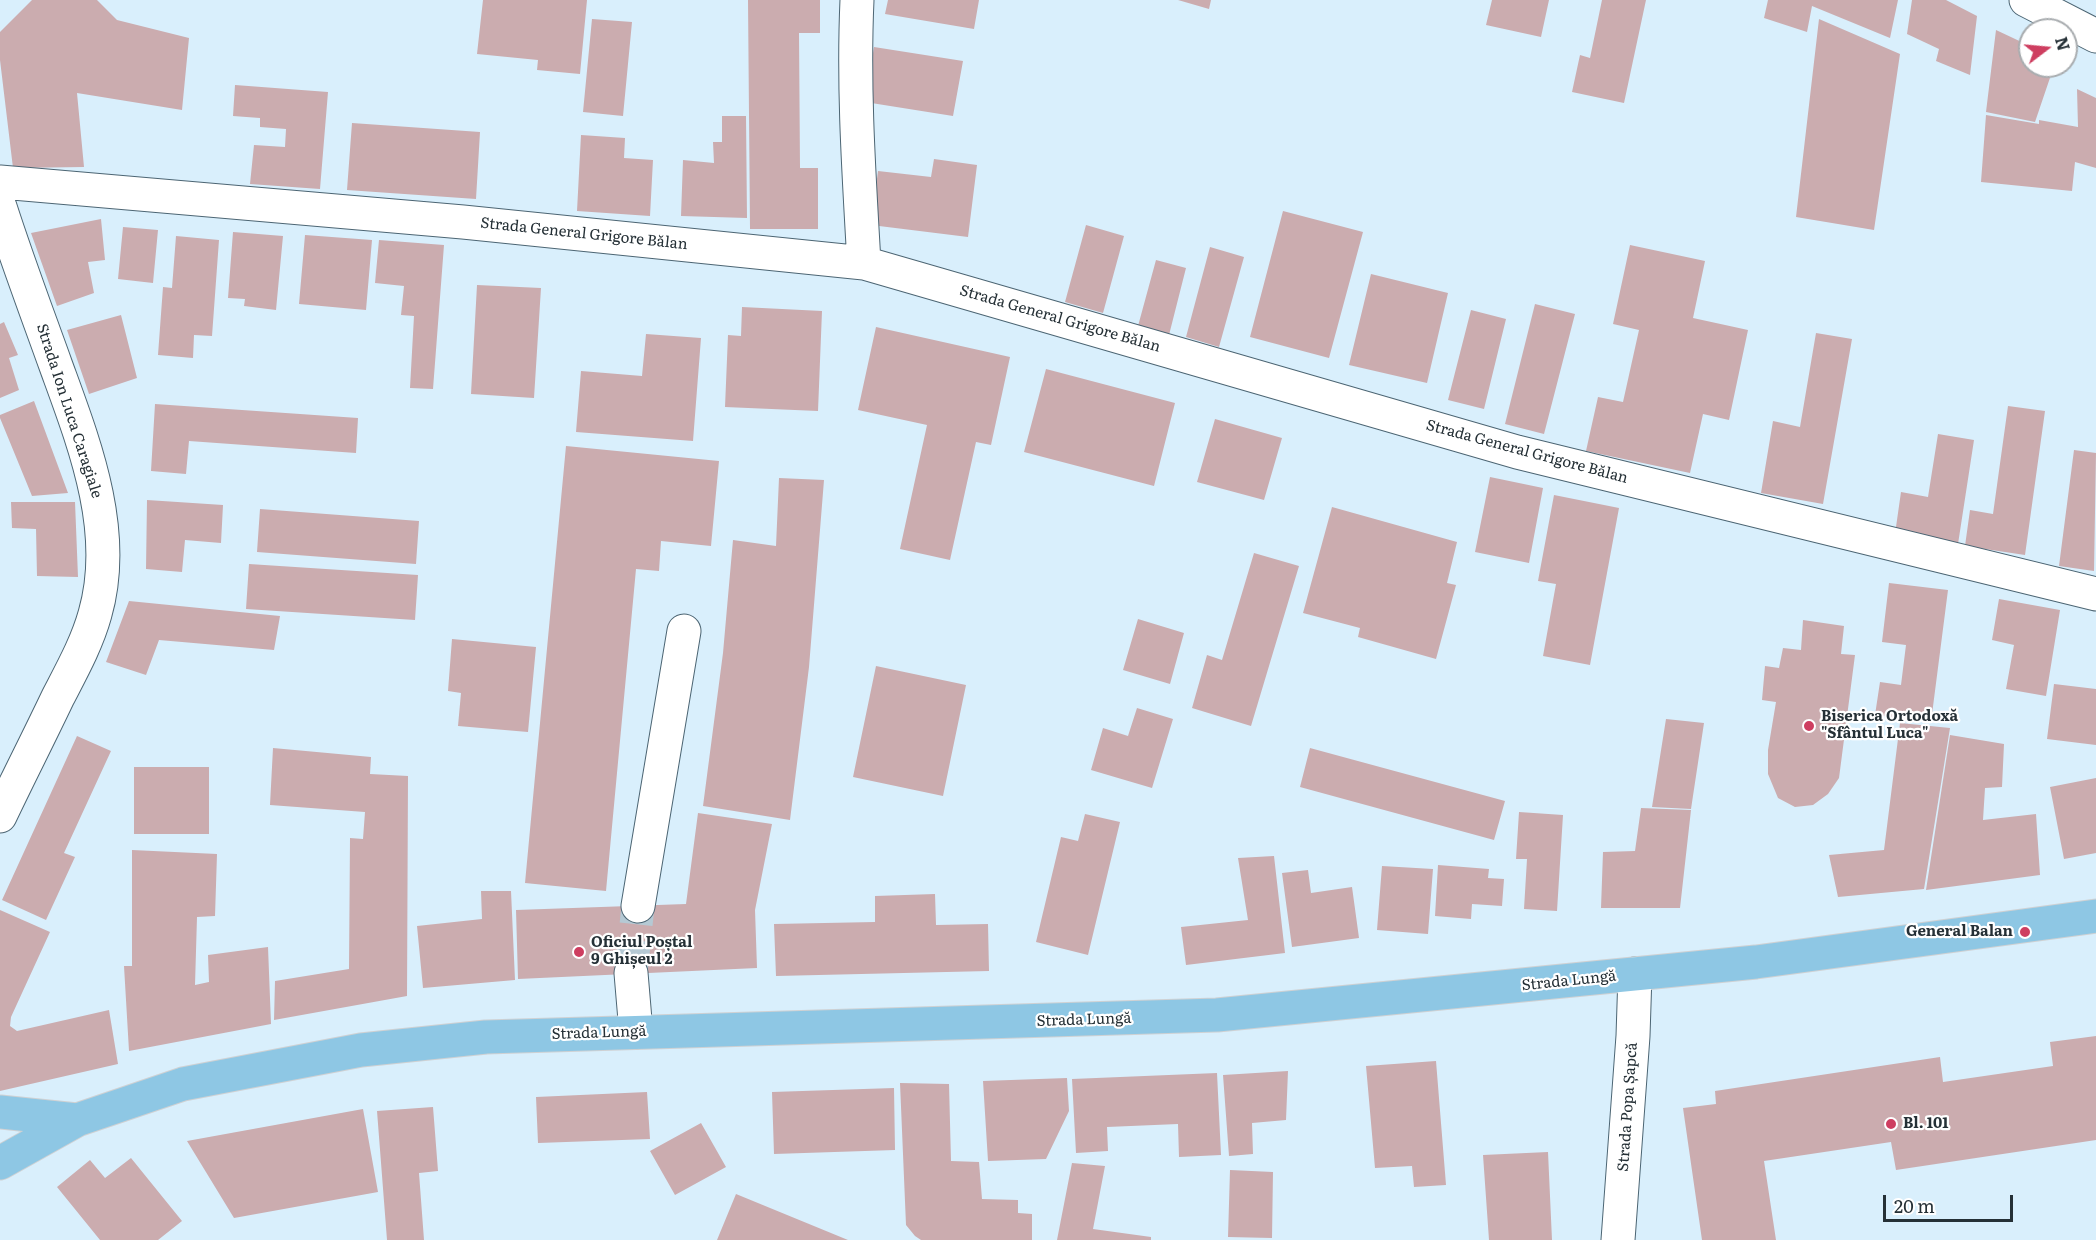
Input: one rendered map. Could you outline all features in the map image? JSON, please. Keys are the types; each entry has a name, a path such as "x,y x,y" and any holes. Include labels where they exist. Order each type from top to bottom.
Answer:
{"main road":[{"name":"Strada Lungă","path":"0,1162 77,1120 183,1084 361,1050 486,1037 1053,1022 1217,1015 1756,962 2096,916"},
{"name":"Strada Lungă","path":"0,1112 77,1120"}],"street":[{"path":"857,0 854,57 855,96 864,263"},
{"path":"2026,0 2096,36"},
{"name":"Strada General Grigore Bălan","path":"0,183 463,222 864,263 1517,452 2096,594"},
{"name":"Strada Ion Luca Caragiale","path":"0,207 70,403 98,504 103,547 101,581 95,613 85,641 0,816"},
{"path":"638,906 684,631"},
{"path":"631,974 636,1032"},
{"name":"Strada Popa Șapcă","path":"1618,1240 1633,1036 1635,974"}],"building":[{"path":"32,0 97,0 117,20 189,38 182,110 77,93 84,167 13,168 0,60 0,32"},
{"path":"483,0 587,0 580,74 537,70 538,60 477,54"},
{"path":"748,0 820,0 820,33 799,33 800,168 818,168 818,229 750,229"},
{"path":"888,0 979,0 974,29 885,14"},
{"path":"1178,0 1211,0 1209,9"},
{"path":"1492,0 1549,0 1541,37 1486,25"},
{"path":"1602,0 1646,0 1624,103 1572,92 1580,55 1590,58"},
{"path":"1768,0 1898,0 1890,38 1812,6 1807,32 1764,18"},
{"path":"1912,0 1946,0 1977,16 1970,75 1936,61 1939,49 1907,34"},
{"path":"592,19 632,22 623,116 583,112"},
{"path":"1819,19 1900,54 1874,230 1796,217"},
{"path":"1996,30 2018,40 2018,78 2050,78 2035,122 1986,112"},
{"path":"874,47 963,61 953,116 865,102"},
{"path":"235,85 328,92 320,189 250,184 254,145 285,147 286,129 260,127 260,118 233,116"},
{"path":"2077,89 2096,98 2096,168 2075,162 2072,191 1981,182 1986,115 2039,124 2039,120 2078,127"},
{"path":"722,116 746,116 747,218 681,216 683,160 714,163 713,142 722,142"},
{"path":"352,123 480,132 476,199 347,190"},
{"path":"581,135 625,138 624,158 653,160 650,216 577,211"},
{"path":"934,159 977,165 968,237 871,225 878,171 931,177"},
{"path":"1283,211 1363,232 1329,358 1250,337"},
{"path":"101,219 105,260 88,262 94,293 57,306 31,233"},
{"path":"1086,225 1124,236 1103,313 1065,302"},
{"path":"123,227 158,230 153,283 118,279"},
{"path":"233,232 283,236 276,310 244,306 245,299 228,298"},
{"path":"305,235 372,240 366,310 299,304"},
{"path":"176,236 219,240 212,336 194,335 193,358 158,355 163,287 172,288"},
{"path":"379,240 444,245 433,389 410,388 414,316 401,315 404,286 375,283"},
{"path":"1630,245 1705,261 1693,318 1748,330 1729,420 1703,414 1690,473 1586,451 1598,397 1623,402 1639,330 1613,324"},
{"path":"1210,247 1244,257 1219,347 1186,337"},
{"path":"1156,260 1186,268 1169,335 1138,326"},
{"path":"1371,274 1448,293 1427,383 1349,365"},
{"path":"477,285 541,288 534,398 471,394"},
{"path":"1535,304 1575,314 1544,434 1505,424"},
{"path":"742,307 822,311 818,411 725,407 728,335 741,336"},
{"path":"1471,310 1506,319 1484,409 1448,400"},
{"path":"121,315 137,378 89,394 67,330"},
{"path":"4,322 18,355 9,358 19,390 0,398 0,324"},
{"path":"876,327 1010,357 991,445 976,442 950,560 900,549 927,425 858,410"},
{"path":"1816,333 1852,339 1823,504 1761,493 1773,421 1800,427"},
{"path":"646,334 701,338 693,441 576,432 581,371 642,376"},
{"path":"1046,369 1175,403 1154,486 1024,452"},
{"path":"34,401 68,493 32,496 0,418 0,415"},
{"path":"155,404 358,418 356,453 189,441 186,474 151,471"},
{"path":"2008,406 2045,411 2025,555 1965,546 1970,510 1993,514"},
{"path":"1215,419 1282,438 1264,500 1197,482"},
{"path":"1938,434 1974,440 1958,544 1895,534 1901,492 1928,497"},
{"path":"566,446 719,461 711,546 661,541 659,571 636,569 606,891 525,883"},
{"path":"2074,450 2096,453 2094,571 2059,566"},
{"path":"1490,477 1543,488 1529,563 1475,552"},
{"path":"779,478 824,480 809,667 790,820 703,806 723,653 733,540 776,546"},
{"path":"1554,495 1619,508 1590,665 1543,656 1556,584 1538,581"},
{"path":"147,500 223,505 221,543 185,540 182,572 146,569"},
{"path":"11,502 75,502 78,577 37,576 36,529 12,528"},
{"path":"1332,507 1457,542 1447,583 1456,585 1436,659 1358,637 1360,628 1303,613"},
{"path":"260,509 419,521 416,564 257,552"},
{"path":"1254,553 1299,566 1251,726 1192,708 1207,655 1222,660"},
{"path":"249,564 418,575 415,620 246,609"},
{"path":"1889,583 1948,590 1931,722 1875,715 1880,682 1901,685 1906,645 1882,642"},
{"path":"1999,599 2060,610 2046,696 2006,689 2014,645 1992,640"},
{"path":"129,601 280,616 274,650 159,640 146,675 106,662"},
{"path":"1138,619 1184,633 1170,684 1123,670"},
{"name":"Biserica Ortodoxă \"Sfântul Luca\"","path":"1803,620 1844,626 1841,654 1855,655 1839,778 1828,794 1813,805 1795,807 1778,798 1768,774 1768,750 1776,702 1762,700 1765,666 1779,668 1783,648 1801,650"},
{"path":"452,639 536,647 528,732 458,726 461,693 448,691"},
{"path":"876,666 966,685 943,796 853,777"},
{"path":"2054,684 2096,689 2096,745 2047,739"},
{"path":"1137,708 1173,719 1152,788 1091,770 1103,728 1128,736"},
{"path":"1666,719 1704,723 1691,809 1652,807"},
{"path":"1900,723 1950,728 1924,889 1838,897 1829,855 1884,850"},
{"path":"1950,735 2004,744 2002,787 1985,788 1983,820 2036,814 2040,875 1926,890"},
{"path":"77,736 111,751 64,853 75,857 46,920 2,900"},
{"path":"273,748 371,757 370,774 408,776 407,996 274,1020 275,981 349,969 350,838 363,839 365,812 270,805"},
{"path":"1310,748 1505,801 1494,840 1300,787"},
{"path":"134,767 209,767 209,834 134,834"},
{"path":"2096,778 2096,853 2064,859 2050,787"},
{"path":"1641,808 1691,810 1680,908 1601,908 1603,852 1635,851"},
{"path":"1519,812 1563,815 1557,911 1524,909 1527,859 1516,859"},
{"path":"698,813 772,824 755,910 757,968 518,979 516,910 686,904"},
{"path":"1085,814 1120,822 1088,955 1036,942 1061,837 1078,841"},
{"path":"132,850 217,854 215,916 197,917 195,985 209,982 208,955 268,947 271,1024 129,1051 124,966 132,966"},
{"path":"1274,856 1285,953 1186,965 1181,927 1248,920 1238,858"},
{"path":"1438,865 1489,869 1488,878 1504,879 1502,906 1472,904 1471,919 1435,916"},
{"path":"1382,866 1433,869 1428,934 1377,930"},
{"path":"1308,870 1311,893 1352,887 1359,938 1292,947 1282,873"},
{"path":"481,891 511,891 515,980 423,988 417,926 482,919"},
{"path":"935,894 936,925 988,924 989,971 776,976 774,924 875,922 875,896"},
{"path":"0,910 50,932 11,1017 10,1026 17,1031 109,1010 118,1064 0,1091"},
{"name":"Bl. 101","path":"2096,1036 2096,1140 1896,1170 1891,1142 1764,1161 1776,1240 1702,1240 1683,1108 1716,1104 1715,1091 1940,1057 1943,1082 2053,1066 2050,1042"},
{"path":"1436,1061 1446,1185 1414,1187 1412,1166 1375,1168 1366,1066"},
{"path":"1288,1071 1286,1120 1252,1123 1253,1154 1229,1156 1223,1075"},
{"path":"1217,1073 1221,1155 1179,1157 1178,1124 1107,1127 1108,1151 1076,1153 1072,1079"},
{"path":"1067,1078 1069,1111 1046,1159 988,1161 983,1081"},
{"path":"900,1083 949,1084 951,1161 979,1162 982,1199 1018,1200 1018,1213 1032,1214 1032,1240 921,1240 915,1236 906,1225"},
{"path":"894,1088 895,1150 774,1154 772,1092"},
{"path":"647,1092 650,1139 538,1143 536,1097"},
{"path":"433,1107 438,1171 419,1173 424,1240 387,1240 377,1111"},
{"path":"363,1109 378,1192 234,1218 187,1141"},
{"path":"701,1123 726,1167 675,1195 650,1151"},
{"path":"1548,1152 1552,1240 1489,1240 1483,1155"},
{"path":"131,1158 182,1221 158,1240 100,1240 57,1187 90,1160 105,1178"},
{"path":"1072,1163 1105,1166 1093,1229 1151,1237 1151,1240 1057,1240"},
{"path":"1230,1170 1273,1172 1272,1238 1228,1237"},
{"path":"736,1194 848,1240 717,1240"}],"tunnel":[{"path":"631,973 638,906"}],"place":[{"name":"Biserica Ortodoxă \"Sfântul Luca\"","path":"1809,726"},
{"name":"General Balan","path":"2025,932"},
{"name":"Oficiul Poștal 9 Ghișeul 2","path":"579,952"},
{"name":"Bl. 101","path":"1891,1124"}]}
